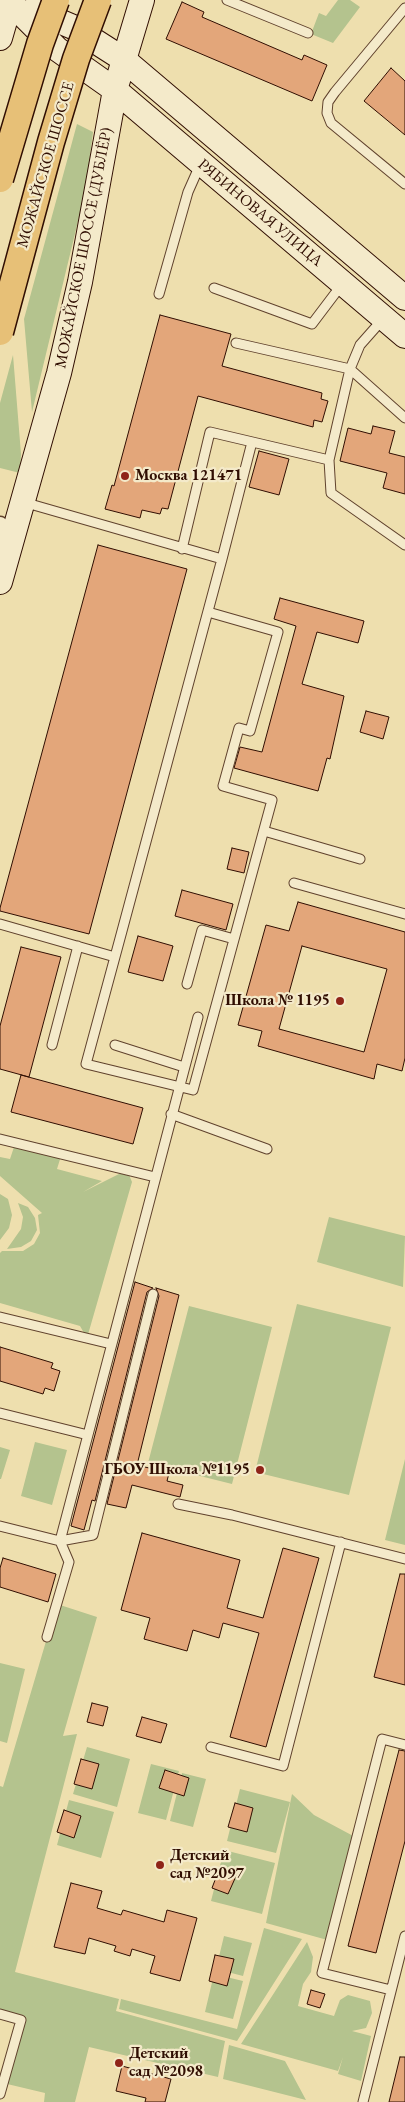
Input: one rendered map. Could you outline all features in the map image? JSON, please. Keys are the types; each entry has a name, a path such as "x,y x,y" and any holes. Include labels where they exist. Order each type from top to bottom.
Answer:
{"main road":[{"path":"0,38 10,0"},
{"name":"РЯБИНОВАЯ УЛИЦА","path":"10,0 74,27 124,59 405,298"},
{"name":"РЯБИНОВАЯ УЛИЦА","path":"10,0 57,49 116,90 405,336"},
{"path":"0,179 25,91 56,0"},
{"name":"МОЖАЙСКОЕ ШОССЕ","path":"0,332 51,142 76,59 98,0"},
{"name":"МОЖАЙСКОЕ ШОССЕ (ДУБЛЁР)","path":"0,582 59,373 80,282 116,90 142,0"}],"street":[{"path":"0,525 8,554"}],"lane":[{"path":"227,0 243,3 308,33"},
{"path":"405,8 335,92 328,102 327,114 332,123 405,184"},
{"path":"159,294 188,192 201,162"},
{"path":"214,288 312,324 343,283"},
{"path":"384,318 360,344 350,369 329,460 331,493 405,545"},
{"path":"236,343 350,369 405,418"},
{"path":"182,549 210,432 329,460"},
{"path":"208,612 278,632 250,731 239,728 223,786 272,800 193,1090 86,1064 252,442"},
{"path":"23,502 222,559"},
{"path":"264,831 360,859"},
{"path":"294,883 405,914"},
{"path":"0,924 115,957"},
{"path":"188,984 202,930 234,939"},
{"path":"52,1045 78,946"},
{"path":"47,1636 69,1562 60,1541 198,1017"},
{"path":"115,1045 184,1067"},
{"path":"172,1114 267,1149"},
{"path":"0,1139 155,1177"},
{"path":"0,1526 60,1541 93,1535 154,1294"},
{"path":"0,1317 111,1344"},
{"path":"0,1413 88,1435"},
{"path":"178,1504 405,1559"},
{"path":"211,1747 283,1766 341,1542"},
{"path":"391,1990 322,1973 382,1739 405,1745"},
{"path":"363,2102 391,1990 402,1962 405,1936"},
{"path":"0,2014 22,2020 0,2094"}],"green space":[{"path":"338,0 350,0 360,7 333,43 311,34 319,13 326,16"},
{"path":"77,124 93,132 86,188 32,412 24,319"},
{"path":"13,355 21,454 20,473 0,468 0,403"},
{"path":"15,1144 61,1156 57,1169 102,1181 83,1192 127,1170 132,1182 87,1338 80,1326 0,1303 0,1253 2,1251 23,1251 34,1244 40,1233 38,1215 42,1213 0,1176 0,1157 10,1159"},
{"path":"0,1194 8,1199 12,1215 9,1228 0,1240"},
{"path":"18,1203 28,1207 35,1218 37,1230 31,1241 21,1247 7,1249 21,1229 23,1217"},
{"path":"329,1217 405,1236 403,1287 317,1262"},
{"path":"297,1304 391,1327 349,1495 255,1472"},
{"path":"189,1306 272,1327 232,1484 148,1463"},
{"path":"35,1442 67,1450 52,1505 21,1496"},
{"path":"0,1447 10,1450 1,1479 0,1479"},
{"path":"405,1459 405,1545 385,1540"},
{"path":"57,1604 97,1617 63,1736 77,1734 15,1972 119,1999 116,2011 225,2041 218,2077 89,2047 75,2102 44,2102 45,2093 3,2083 21,2020 0,2014 0,1786 3,1787"},
{"path":"0,1663 25,1669 7,1743 0,1741"},
{"path":"87,1747 130,1759 117,1807 73,1794"},
{"path":"151,1764 179,1771 166,1820 138,1813"},
{"path":"182,1773 206,1779 193,1827 170,1821"},
{"path":"240,1789 290,1802 276,1853 227,1841"},
{"path":"292,1794 314,1815 357,1838 331,1941 266,1923"},
{"path":"69,1800 114,1812 101,1858 57,1845"},
{"path":"224,1850 275,1863 262,1914 211,1901"},
{"path":"264,1928 302,1939 237,2041 119,2009 121,1999 237,2029"},
{"path":"224,1936 252,1943 243,1976 216,1969"},
{"path":"307,1942 313,1957 311,1972 303,1984 298,2006 334,2016 340,2000 348,1995 370,2001 372,2013 366,2028 352,2031 371,2036 361,2081 338,2074 343,2057 338,2071 241,2044"},
{"path":"214,1974 243,1981 233,2019 205,2012"},
{"path":"229,2045 285,2061 306,2100 223,2079"}],"building":[{"path":"182,2 204,12 202,17 302,60 304,55 327,65 312,101 166,39"},
{"path":"391,68 405,81 405,135 364,101"},
{"path":"160,315 231,334 222,366 322,393 321,399 328,401 322,422 314,420 313,427 198,396 168,509 162,508 160,514 142,510 140,518 105,509 112,485 114,486"},
{"path":"373,426 395,431 389,453 405,457 405,494 383,488 387,473 340,461 348,428 371,434"},
{"path":"259,451 289,459 279,495 249,487"},
{"path":"98,545 187,569 89,934 0,911 0,908"},
{"path":"280,598 364,621 358,643 317,632 302,684 344,696 330,759 327,758 318,791 234,768 240,747 262,752 296,626 274,619"},
{"path":"366,711 389,717 383,739 360,732"},
{"path":"232,848 249,852 244,873 227,869"},
{"path":"182,890 233,904 226,930 175,916"},
{"path":"298,902 405,932 405,1058 402,1071 377,1064 374,1079 258,1046 262,1031 238,1025 266,925 289,931","holes":["302,946 387,969 364,1052 279,1029"]},
{"path":"138,936 173,946 163,981 128,972"},
{"path":"21,947 61,957 29,1077 0,1069 0,1026"},
{"path":"21,1075 143,1108 133,1144 11,1112"},
{"path":"135,1282 153,1288 147,1292 95,1501 92,1500 84,1530 71,1526"},
{"path":"156,1288 179,1295 137,1465 169,1473 167,1481 183,1485 180,1497 132,1485 126,1508 107,1504 159,1296"},
{"path":"0,1347 53,1363 51,1368 60,1371 54,1391 45,1388 43,1394 0,1381"},
{"path":"142,1533 240,1560 227,1608 263,1618 283,1548 319,1558 266,1747 230,1737 259,1633 223,1623 219,1638 193,1630 187,1651 144,1639 150,1618 121,1610"},
{"path":"3,1558 56,1574 48,1602 0,1587 0,1568"},
{"path":"400,1574 405,1574 405,1685 374,1677"},
{"path":"92,1703 108,1707 103,1726 87,1722"},
{"path":"142,1717 167,1724 161,1743 136,1736"},
{"path":"399,1750 405,1751 405,1841 376,1953 348,1946"},
{"path":"81,1759 99,1764 92,1789 74,1784"},
{"path":"165,1770 189,1778 184,1796 159,1788"},
{"path":"235,1803 253,1808 247,1832 228,1827"},
{"path":"64,1810 81,1816 74,1838 57,1832"},
{"path":"220,1867 237,1874 228,1894 212,1888"},
{"path":"71,1883 102,1891 97,1908 121,1915 123,1910 164,1922 167,1910 197,1918 180,1981 150,1973 155,1956 132,1949 130,1956 114,1951 116,1946 89,1938 85,1954 54,1947"},
{"path":"215,1955 234,1959 227,1986 209,1981"},
{"path":"311,1990 325,1994 320,2008 307,2004"},
{"path":"400,2057 405,2057 405,2102 389,2102"},
{"path":"122,2066 171,2079 165,2102 145,2102 146,2098 116,2091"}],"place":[{"name":"Москва 121471","path":"125,476"},
{"name":"Школа № 1195","path":"340,1001"},
{"name":"ГБОУ Школа №1195","path":"260,1470"},
{"name":"Детский сад №2097","path":"160,1865"},
{"name":"Детский сад №2098","path":"119,2063"}]}
